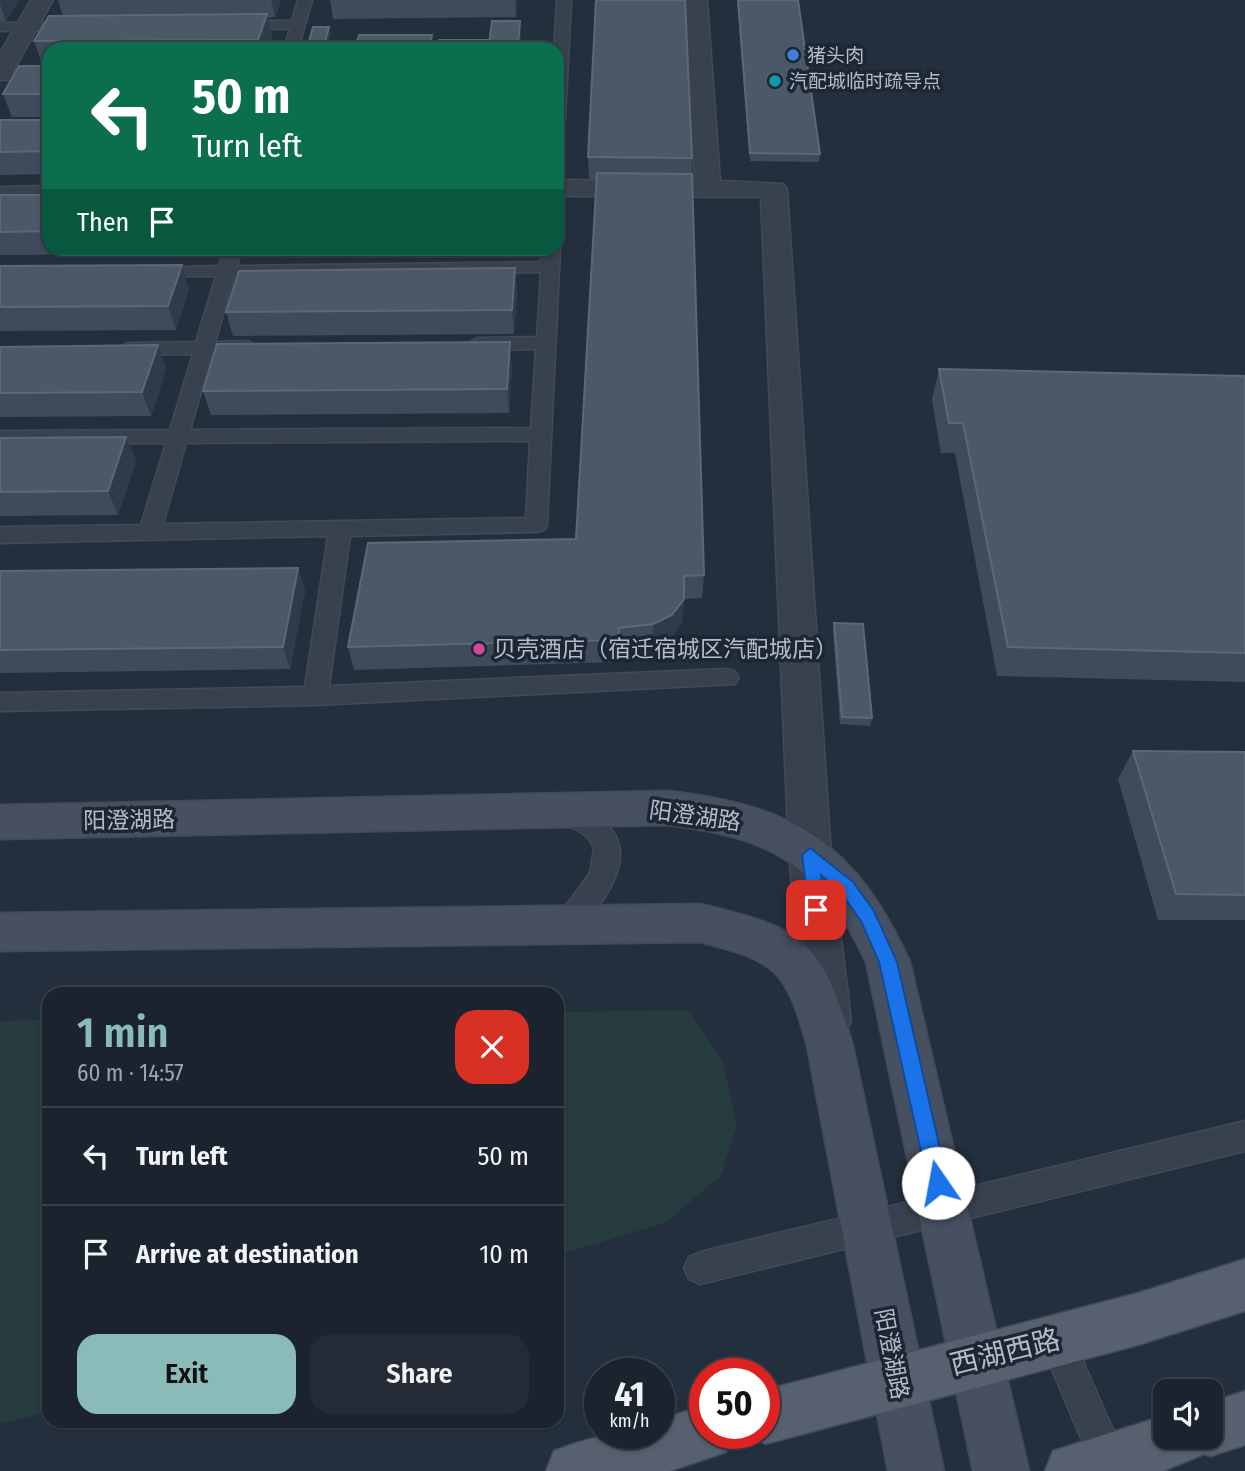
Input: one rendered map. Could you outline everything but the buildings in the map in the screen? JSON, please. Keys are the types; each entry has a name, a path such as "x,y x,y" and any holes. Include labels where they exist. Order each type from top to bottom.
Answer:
{"main road":[{"name":"阳澄湖路","path":"0,822 668,808 735,818 782,835 810,855 847,888 867,916 888,962 1001,1471"},
{"name":"阳澄湖路","path":"0,932 700,923 757,935 792,956 808,979 830,1046 916,1471"},
{"name":"西湖西路","path":"780,1413 1138,1319 1245,1285"},
{"path":"1223,1425 1245,1418"},
{"path":"574,1471 689,1438"},
{"path":"1098,1467 1153,1448"}],"street":[{"path":"0,74 42,0"},
{"path":"696,0 708,188"},
{"path":"564,188 774,189 810,855 830,1046"},
{"path":"0,195 42,194"}],"lane":[{"path":"293,42 305,0"},
{"path":"560,42 564,0"},
{"path":"217,25 298,25"},
{"path":"0,27 95,26"},
{"path":"0,74 42,75"},
{"path":"150,532 231,256"},
{"path":"0,535 536,525 550,258 226,271 133,272"},
{"path":"464,344 546,343"},
{"path":"109,349 272,347"},
{"path":"0,438 541,434"},
{"path":"316,696 340,529"},
{"path":"0,702 316,696 727,678"},
{"path":"561,810 592,823 603,837 608,855 598,889 566,925"},
{"path":"700,1268 1245,1136"},
{"path":"1056,1339 1098,1467"}],"green space":[{"path":"689,1010 723,1062 737,1125 721,1175 665,1223 564,1253 564,1012"},
{"path":"42,1020 42,1414 0,1424 0,1021"}],"place":[{"name":"猪头肉","path":"793,55"},
{"name":"汽配城临时疏导点","path":"775,81"},
{"name":"贝壳酒店（宿迁宿城区汽配城店）","path":"479,649"}],"route":[{"path":"816,910 810,855 847,888 867,916 888,962 904,1023 938,1183"}]}
